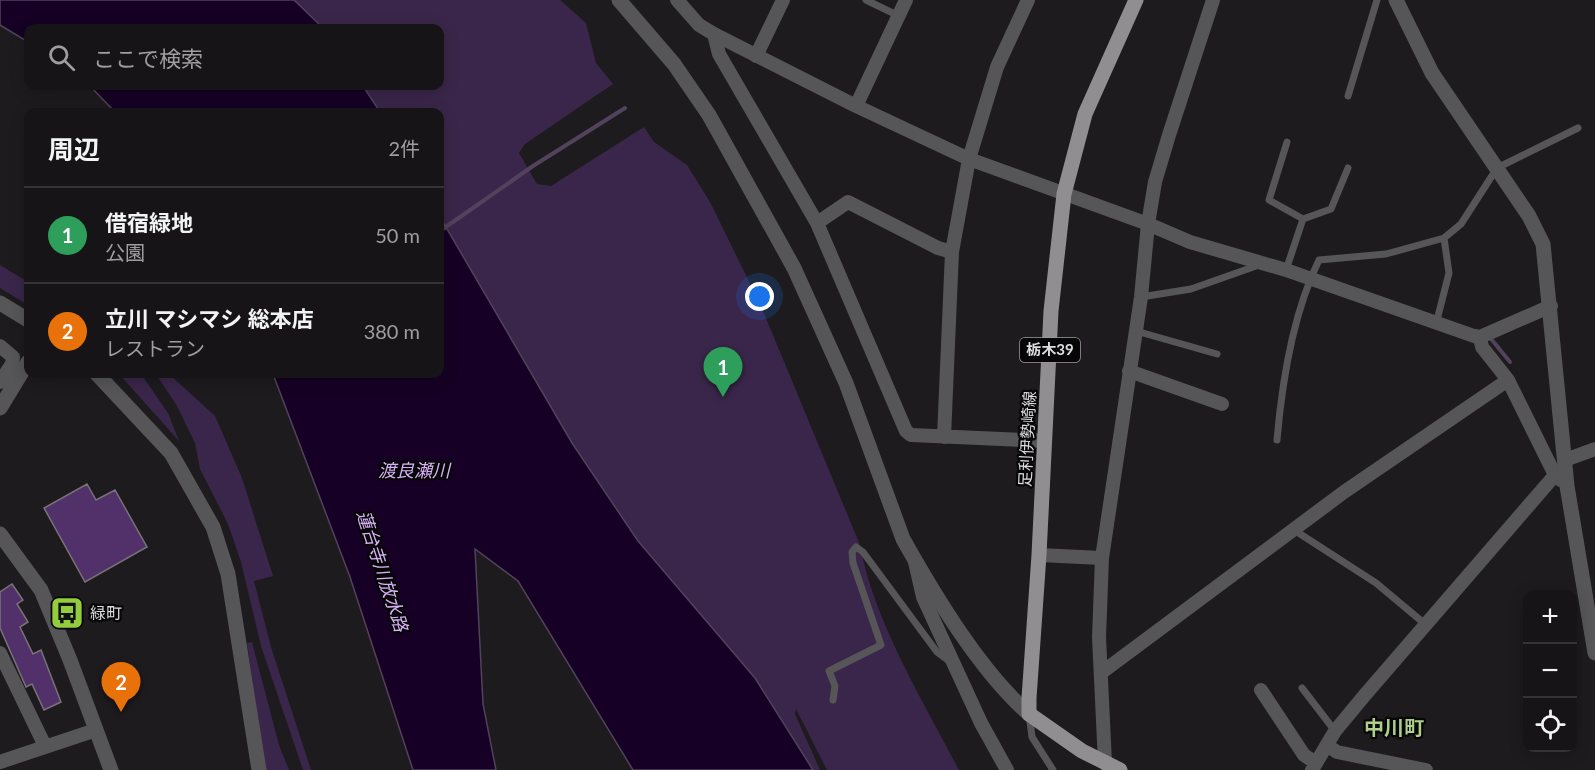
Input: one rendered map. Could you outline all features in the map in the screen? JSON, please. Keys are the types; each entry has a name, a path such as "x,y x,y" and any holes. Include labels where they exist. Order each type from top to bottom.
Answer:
{"main road":[{"name":"足利伊勢崎線","path":"1029,714 1051,303 1064,194 1085,114 1136,0"},
{"path":"1029,714 1054,734 1108,767 1120,770"}],"street":[{"path":"619,0 654,38 709,115 794,268 846,383 896,522 915,561 989,674 1005,693 1029,714"},
{"path":"678,0 699,25 714,34 856,106 969,159 1148,224 1190,242 1263,262 1436,324 1480,337 1551,306"},
{"path":"756,56 783,0"},
{"path":"856,106 906,0"},
{"path":"944,436 952,252 969,159 997,67 1028,0"},
{"path":"1108,767 1099,637 1102,558 1141,297 1148,224 1155,182 1213,0"},
{"path":"1261,690 1304,755 1314,766 1335,731 1425,624 1561,480 1565,460 1543,244 1529,216 1432,73 1396,0"},
{"path":"714,34 719,54 818,223 906,431 911,435 1045,441"},
{"path":"818,223 848,202 938,248 952,252"},
{"path":"0,303 24,318"},
{"path":"1480,337 1482,347 1508,380 1561,480 1595,653"},
{"path":"0,346 13,357 0,382"},
{"path":"0,408 24,369"},
{"path":"1129,371 1222,404"},
{"path":"101,378 171,453 213,527 228,574 259,770"},
{"path":"1101,673 1293,530 1508,380"},
{"path":"1565,460 1595,449"},
{"path":"0,534 41,590 111,770"},
{"path":"1039,555 1102,558"},
{"path":"915,561 923,597 981,723 1007,770"},
{"path":"0,653 45,746"},
{"path":"5,764 45,746 96,730"},
{"path":"1328,746 1337,752 1426,770"}],"lane":[{"path":"866,0 899,16"},
{"path":"1348,96 1377,0"},
{"path":"1277,440 1282,388 1310,279 1319,260 1386,254 1444,238 1461,224 1497,168 1578,128"},
{"path":"1287,142 1269,200 1303,219 1331,209 1348,168"},
{"path":"1286,270 1303,219"},
{"path":"1436,324 1449,273 1444,238"},
{"path":"1141,297 1191,289 1263,262"},
{"path":"1136,331 1217,354"},
{"path":"1293,530 1376,583 1425,624"},
{"path":"833,700 835,686 829,671 881,645 853,563 852,552 856,547 863,552 937,652 956,666"},
{"path":"1302,688 1335,731"},
{"path":"1029,714 1032,737 1053,770"}],"shaded area":[{"path":"294,0 560,0 586,23 596,63 613,84 525,144 519,153 537,184 551,186 644,127 654,142 687,165 710,202 761,306 860,545 876,602 888,631 959,770 827,770 796,709 795,714 820,770 813,770 755,678 638,541 572,443 446,228 444,224 444,108 377,108 366,90 444,90 444,24 319,24"},
{"path":"0,265 24,280 24,303 0,288"},
{"path":"123,378 144,378 168,413 179,441"},
{"path":"159,378 173,378 215,416 242,478 273,576 254,581 271,647 311,770 303,770 261,646 241,562 228,524 200,469 195,443 177,406"},
{"path":"252,642 279,745 289,770 265,770 247,643"}],"water":[{"path":"0,0 294,0 319,24 24,24 24,40 0,25"},
{"path":"94,90 366,90 377,108 111,108"},
{"name":"渡良瀬川","path":"444,224 572,443 638,541 755,678 813,770 633,770 518,581 475,549 483,704 496,770 413,770 350,577 275,378 444,378"}],"building":[{"path":"87,484 96,500 115,490 147,547 85,582 44,508"},
{"path":"12,584 23,600 17,604 28,622 20,627 33,654 41,650 61,702 44,710 32,684 26,687 0,628 0,592"}],"waterway":[{"path":"444,228 533,166 625,108"},
{"path":"1492,340 1510,362"}],"place":[{"name":"借宿緑地","path":"723,397"},
{"name":"緑町","path":"67,613"},
{"name":"立川 マシマシ 総本店","path":"121,712"}],"district":[{"name":"中川町","path":"1394,728"}],"water label":[{"name":"蓮台寺川放水路","path":"382,571"}]}
